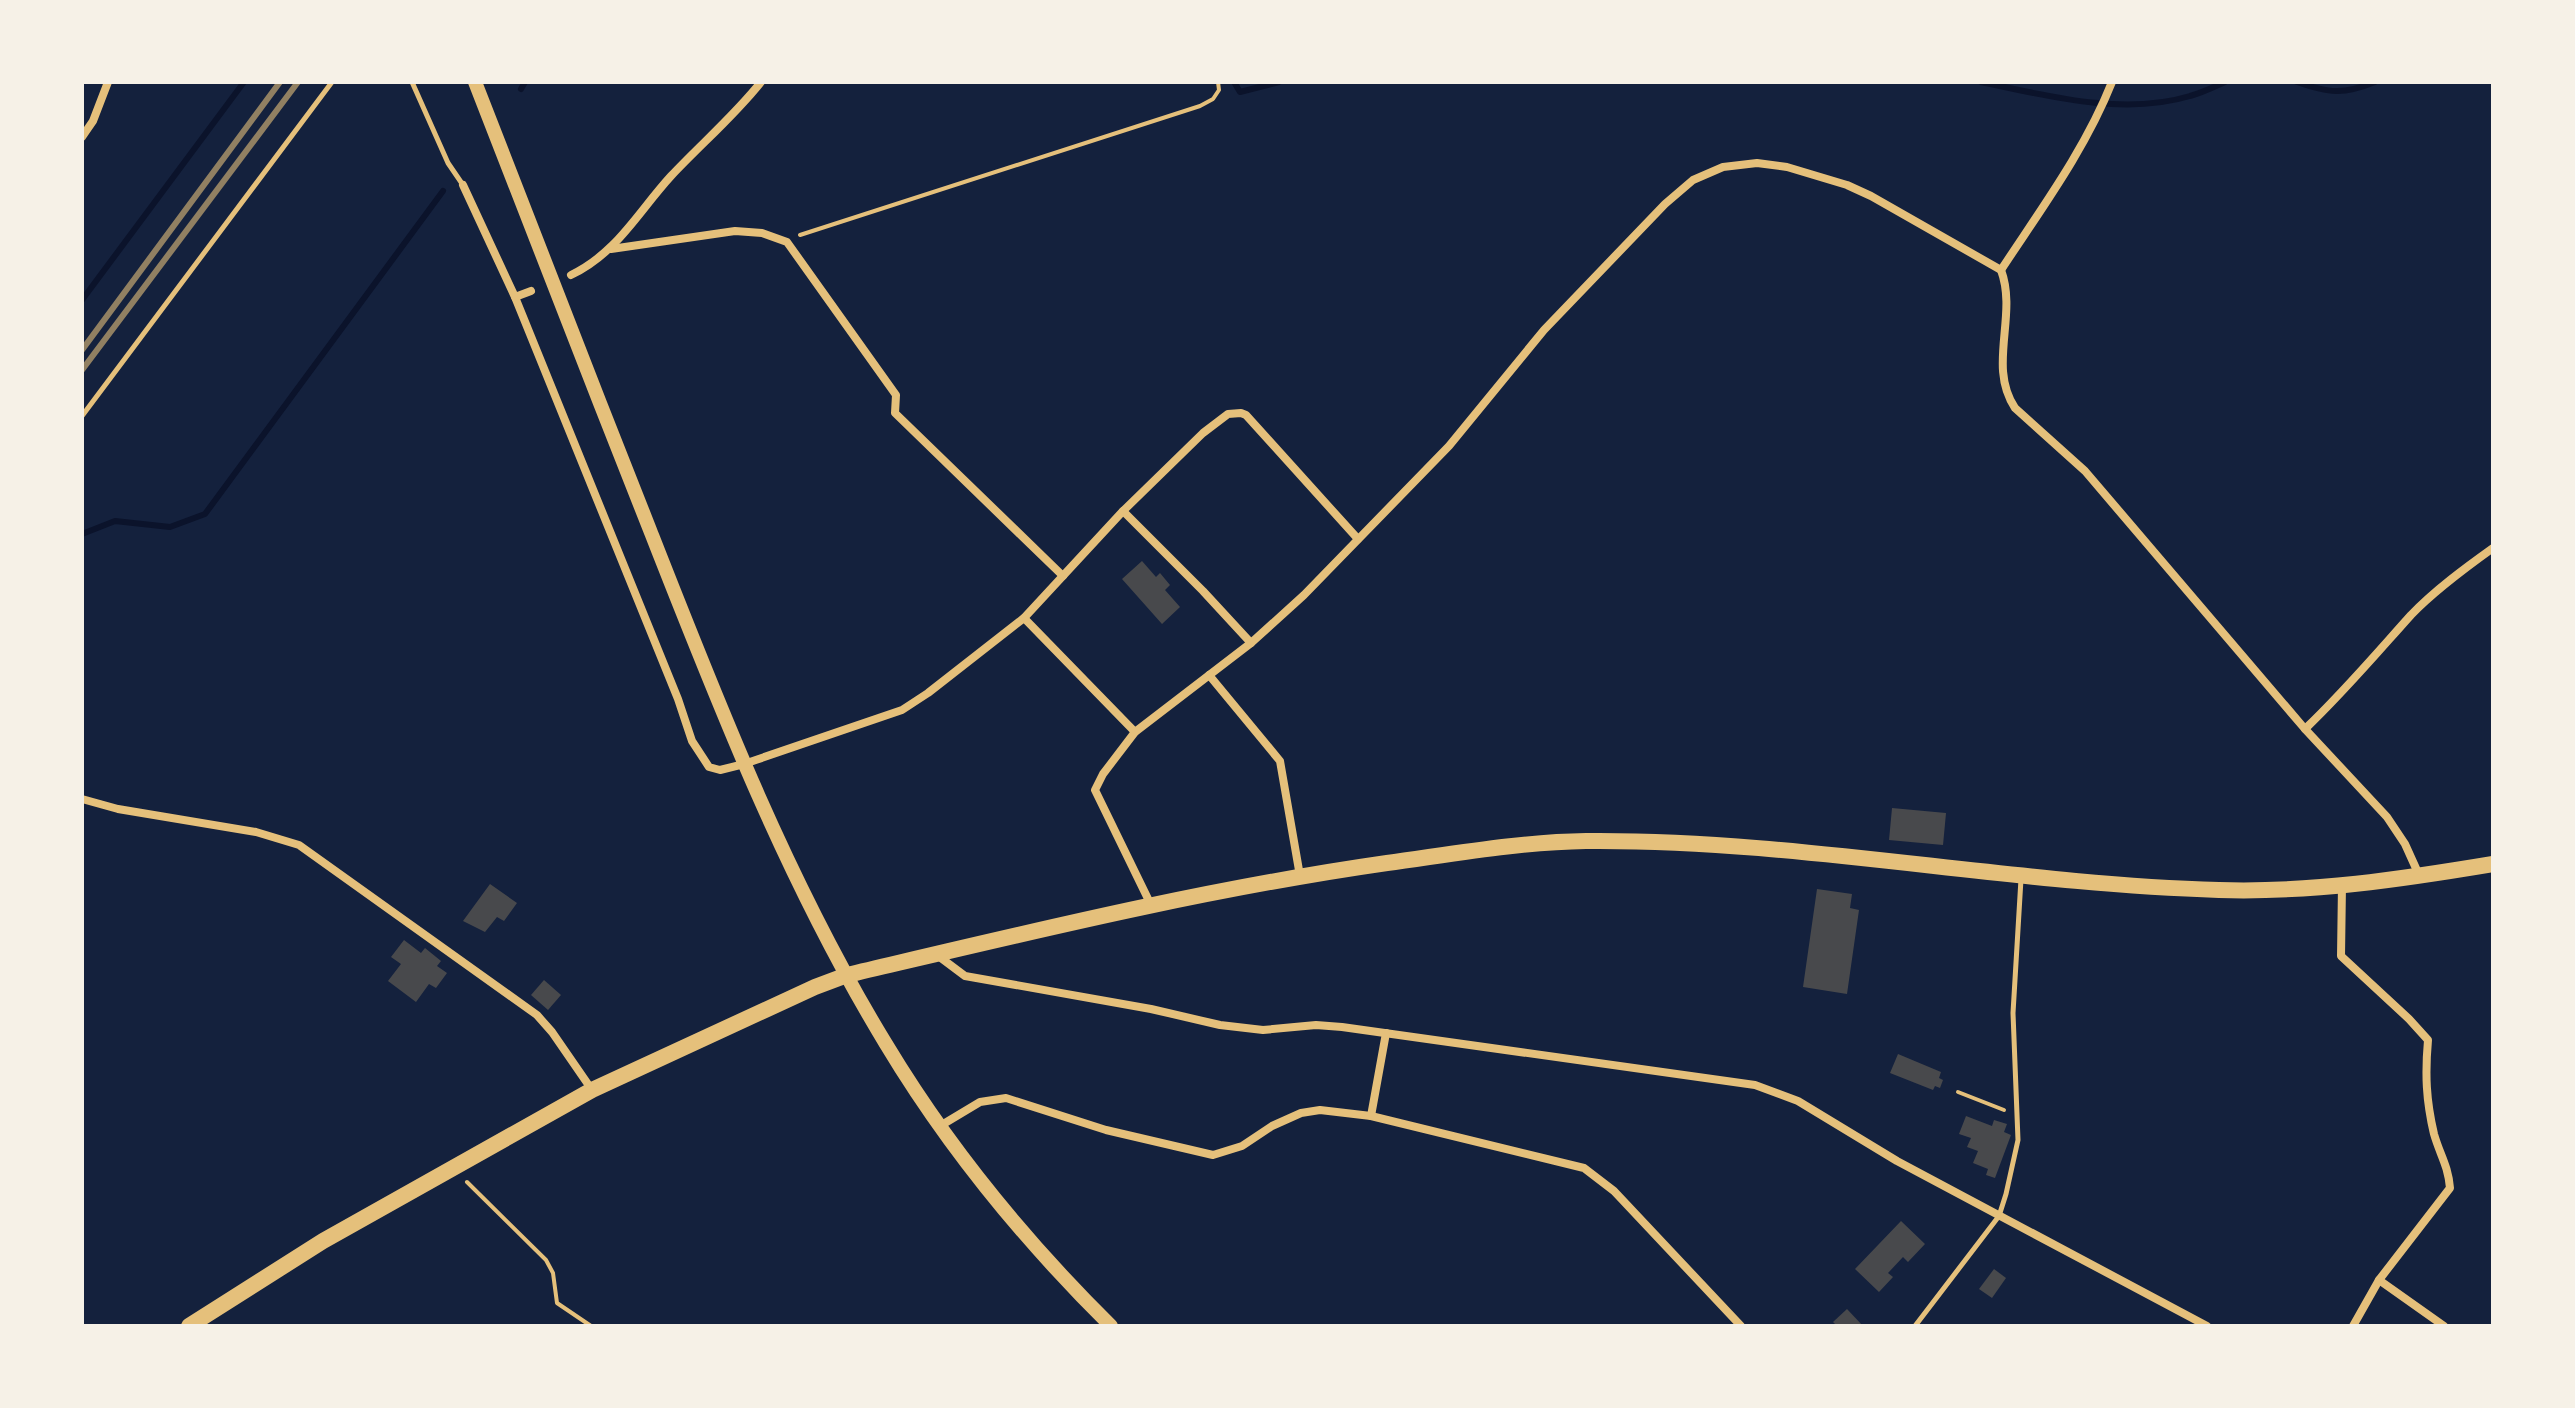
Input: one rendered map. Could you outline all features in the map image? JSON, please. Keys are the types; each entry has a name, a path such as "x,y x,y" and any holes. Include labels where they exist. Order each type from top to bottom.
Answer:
{"main road":[{"path":"475,82 718,703 794,871 847,975 886,1044 940,1126 1027,1236 1111,1326"},
{"path":"189,1326 323,1241 592,1090 777,1003 847,975 1151,905 1300,876 1503,847 1588,841 1753,850 2220,890 2342,884 2493,864"}],"street":[{"path":"82,137 93,121 108,82"},
{"path":"571,275 588,267 611,249 653,196 761,82"},
{"path":"2001,270 2086,140 2112,82"},
{"path":"1151,905 1095,790 1103,774 1135,732 1251,643 1304,595 1449,446 1544,330 1693,180 1723,167 1757,163 1787,167 1847,185 2001,270 2008,298 2002,377 2015,408 2085,471 2305,729 2387,817 2405,844 2420,876"},
{"path":"463,185 515,297 678,699 692,741 709,767 720,770 744,764 902,710 928,693 1024,618 1123,511 1203,433 1228,414 1241,413 1256,425 1358,539"},
{"path":"611,249 735,231 762,233 787,242 896,395 895,413 1063,576"},
{"path":"515,297 531,291"},
{"path":"1123,511 1251,643"},
{"path":"2305,729 2351,684 2413,614 2493,548"},
{"path":"1024,618 1135,732"},
{"path":"1209,675 1280,761 1300,876"},
{"path":"82,799 118,809 256,832 299,845 537,1015 592,1090"},
{"path":"2342,884 2341,956 2428,1040 2424,1078 2435,1136 2448,1168 2450,1188 2379,1280 2353,1326"},
{"path":"937,954 965,976 1151,1009 1220,1025 1263,1030 1316,1025 1755,1085 1798,1101 1897,1161 2207,1326"},
{"path":"1371,1116 1386,1033"},
{"path":"940,1126 980,1102 1006,1098 1106,1130 1213,1155 1242,1146 1272,1126 1301,1113 1320,1110 1371,1116 1584,1168 1614,1191 1741,1326"},
{"path":"2379,1280 2444,1326"}],"lane":[{"path":"82,416 332,82"},
{"path":"412,82 448,163 463,185"},
{"path":"1915,1326 1999,1216 2018,1140 2013,1013 2021,874"}],"path":[{"path":"787,242 1200,106 1213,99 1219,90 1218,82"},
{"path":"1958,1092 2018,1116"},
{"path":"454,1169 546,1260 553,1273 557,1303 591,1326"}],"building":[{"path":"1142,561 1156,577 1160,573 1170,585 1165,590 1180,607 1162,624 1122,579"},
{"path":"1892,808 1946,813 1943,845 1889,840"},
{"path":"490,884 517,903 504,921 497,917 485,932 463,921"},
{"path":"1817,889 1852,894 1850,908 1859,910 1847,994 1803,987"},
{"path":"404,940 421,953 425,948 441,961 437,966 447,973 436,988 429,984 416,1002 388,981 401,964 391,957"},
{"path":"544,980 561,995 548,1010 531,995"},
{"path":"1898,1054 1941,1072 1939,1078 1943,1080 1940,1088 1935,1086 1933,1090 1890,1073"},
{"path":"1966,1116 1992,1126 1994,1120 2007,1124 2004,1132 2011,1135 1995,1178 1986,1175 1988,1169 1973,1163 1978,1151 1967,1147 1971,1138 1959,1134"},
{"path":"1901,1221 1925,1244 1908,1262 1903,1257 1888,1273 1893,1277 1879,1292 1855,1269"},
{"path":"1994,1269 2006,1278 1992,1298 1979,1289"},
{"path":"1847,1309 1863,1326 1837,1326 1833,1322"}],"waterway":[{"path":"82,300 244,82"},
{"path":"521,89 525,82"},
{"path":"1234,82 1240,92 1279,82"},
{"path":"1981,82 2032,93 2112,104 2165,102 2203,92 2225,82"},
{"path":"2297,82 2336,91 2375,82"},
{"path":"82,534 115,521 170,527 205,514 443,191"}],"railway":[{"path":"82,350 280,82"},
{"path":"82,370 298,82"}]}
